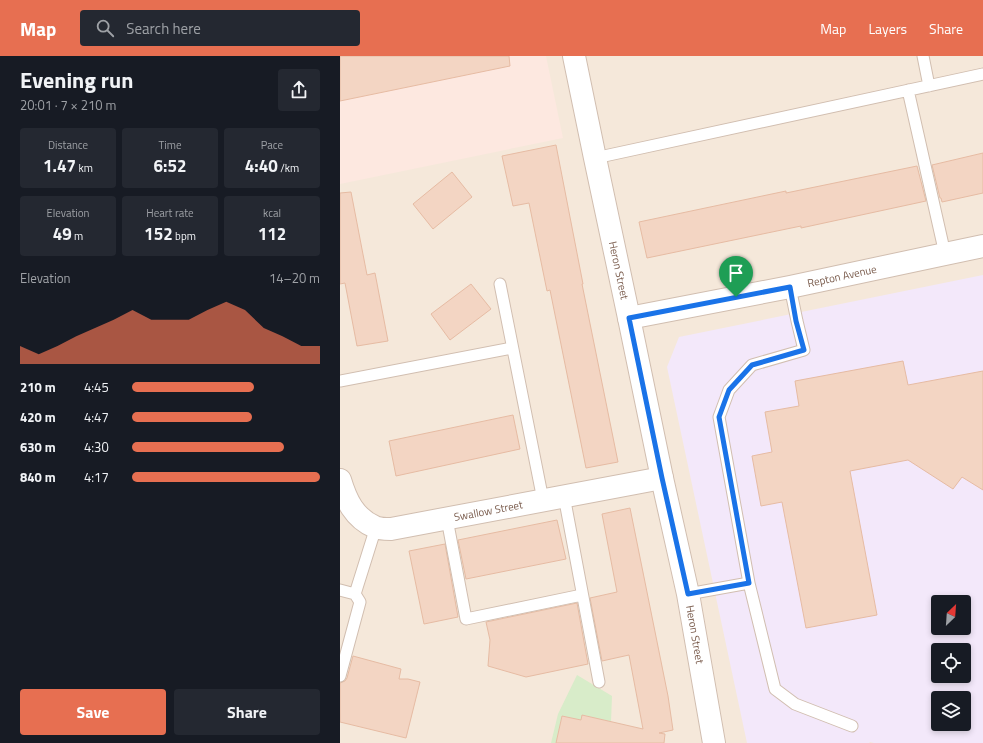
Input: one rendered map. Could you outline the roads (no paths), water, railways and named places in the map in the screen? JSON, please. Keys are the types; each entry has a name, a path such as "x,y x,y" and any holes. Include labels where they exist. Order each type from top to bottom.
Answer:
{"street":[{"name":"Heron Street","path":"574,56 594,158 688,594 714,743"},
{"name":"Repton Avenue","path":"629,318 790,287 983,246"},
{"name":"Swallow Street","path":"340,480 348,503 360,518 376,527 391,529 662,478"}],"lane":[{"path":"923,56 929,86"},
{"path":"594,158 983,74"},
{"path":"908,90 944,254"},
{"path":"500,284 512,348 582,595 599,682"},
{"path":"790,287 796,321 804,350 752,365 729,390 719,417 749,583 775,689 795,704 852,726"},
{"path":"340,381 512,348"},
{"path":"447,519 466,619 582,595"},
{"path":"355,594 376,527"},
{"path":"688,594 749,583"},
{"path":"340,590 355,594 360,602 340,676"}]}
